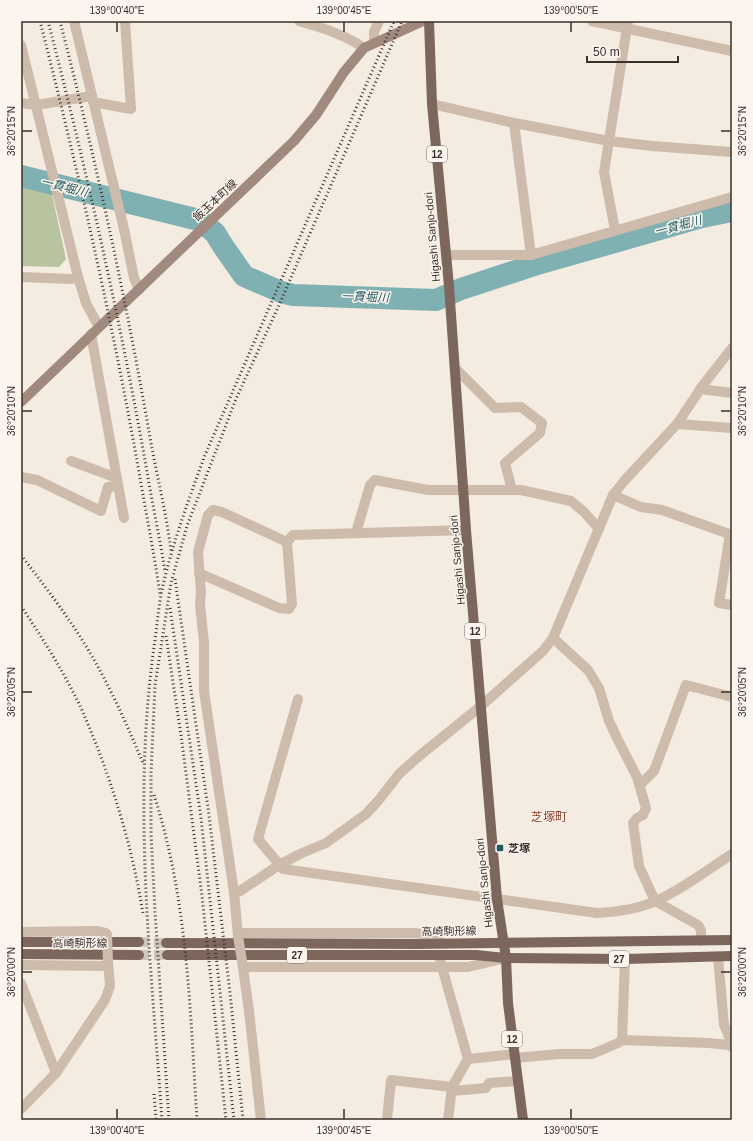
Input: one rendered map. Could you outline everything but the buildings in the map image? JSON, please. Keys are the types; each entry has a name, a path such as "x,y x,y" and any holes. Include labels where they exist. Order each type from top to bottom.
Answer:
{"main road":[{"name":"飯玉本町線","path":"21,402 211,219 280,155 307,127 344,72 364,48 423,21"},
{"name":"Higashi Sanjo-dori","path":"429,21 432,104 449,286 466,530 497,899 506,958 508,1003 514,1056 524,1120"},
{"name":"高崎駒形線","path":"166,943 442,943 732,940"},
{"name":"高崎駒形線","path":"21,942 139,942"},
{"name":"高崎駒形線","path":"21,954 139,955"},
{"name":"27","path":"167,955 439,955 506,958 625,959 732,956"}],"street":[{"path":"74,21 124,229 134,278 139,290"},
{"path":"21,103 36,105 93,99 131,109 126,21"},
{"path":"299,21 342,35 353,40 364,48"},
{"path":"374,43 373,37 379,21"},
{"path":"592,21 627,24 732,51"},
{"path":"615,230 604,172 627,24"},
{"path":"21,45 78,277 95,330 117,482 124,518"},
{"path":"432,104 514,123 609,141 732,152"},
{"path":"514,123 531,255"},
{"path":"446,255 531,255 732,197"},
{"path":"21,277 72,279 78,277"},
{"path":"234,892 240,891 279,865 326,843 366,814 399,774 481,706 543,651 553,638 613,496 625,480 677,424 700,389 732,348"},
{"path":"455,368 495,408 521,408 542,423 540,434 505,463 512,490"},
{"path":"700,389 732,393"},
{"path":"677,424 732,428"},
{"path":"71,461 117,482"},
{"path":"21,476 38,480 101,511 108,487 117,482"},
{"path":"356,533 370,485 375,480 428,490 521,490 571,501 584,512 599,529"},
{"path":"613,496 641,507 662,510 731,535 719,603 732,605"},
{"path":"261,1120 234,892 204,692 204,642 200,605 201,592 198,552 208,515 213,510 222,512 287,542"},
{"path":"199,573 279,608 289,609 292,604 287,542 293,535 466,530"},
{"path":"553,638 588,670 599,688 609,721 637,777 646,808 643,815 637,818 633,823 634,842 639,866 656,901 698,925 701,930 701,941"},
{"path":"640,785 654,771 686,685 732,697"},
{"path":"298,699 258,839 283,869 596,913 628,909 656,901 732,854"},
{"path":"21,932 98,931 106,933 110,986 105,1000 56,1073 21,1109"},
{"path":"238,934 414,933 431,935 442,943"},
{"path":"439,955 441,967 468,1059 452,1089 448,1120"},
{"path":"718,957 724,1025 732,1043"},
{"path":"243,964 468,967 506,958"},
{"path":"468,1059 560,1054 592,1054 618,1044 622,1040 625,959"},
{"path":"21,965 108,964"},
{"path":"21,983 56,1073"},
{"path":"622,1040 709,1043 729,1045 732,1047"},
{"path":"387,1120 391,1080 452,1089 486,1088 489,1083 518,1081"}],"green space":[{"path":"21,184 39,189 51,190 66,259 59,267 21,266"}],"waterway":[{"name":"一貫堀川","path":"21,176 199,220 215,233 244,276 281,292 293,295 436,300 461,289 534,265 702,217 732,211"}],"tunnel":[{"path":"139,942 166,943"},
{"path":"139,955 167,955"}],"railway":[{"path":"40,21 68,133 106,302 129,415 160,594"},
{"path":"48,21 104,254 140,430 165,572"},
{"path":"60,21 120,277 164,506 171,551"},
{"path":"162,1120 149,943 144,824 144,765 148,706 159,604 176,539 205,455 394,21"},
{"path":"169,1120 155,912 151,833 151,773 155,685 171,583 187,526 236,399 280,303 402,21"},
{"path":"21,555 68,618 85,644 120,709 143,763"},
{"path":"175,579 209,815 243,1120"},
{"path":"21,606 68,682 92,733 119,810 133,862 143,914"},
{"path":"170,608 201,818 234,1120"},
{"path":"166,636 181,735 202,896 226,1120"},
{"path":"154,795 165,835 181,915 186,956 197,1120"},
{"path":"154,1094 156,1120"}],"place":[{"name":"芝塚","path":"500,848"}],"district":[{"name":"芝塚町","path":"549,817"}]}
